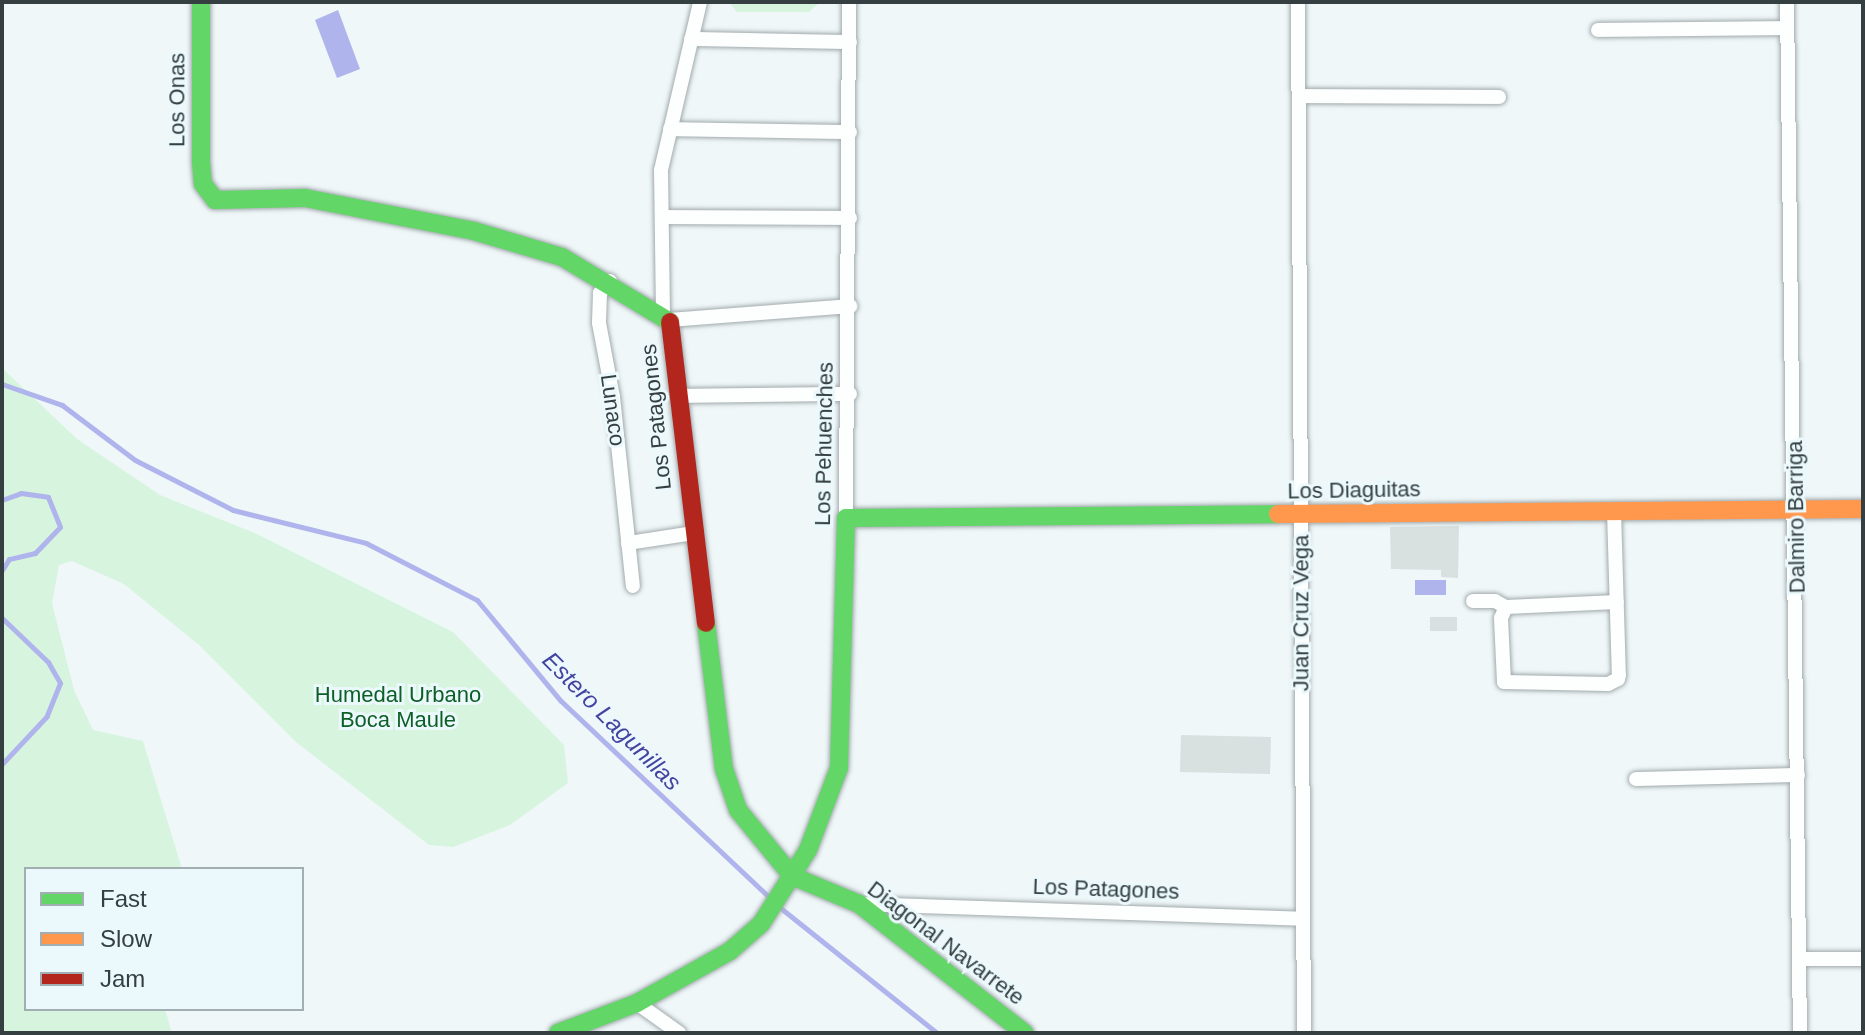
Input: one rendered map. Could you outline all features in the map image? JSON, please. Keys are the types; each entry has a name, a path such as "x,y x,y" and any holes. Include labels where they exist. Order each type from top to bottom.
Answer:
{"street":[{"name":"Los Onas","path":"201,2 201,162 210,196"},
{"path":"700,2 661,170 666,316 850,306"},
{"name":"Los Pehuenches","path":"558,1033 637,1003 730,951 761,924 821,823 839,768 850,394 849,2"},
{"name":"Juan Cruz Vega","path":"1298,2 1304,1033"},
{"name":"Dalmiro Barriga","path":"1787,2 1796,509 1800,1033"},
{"path":"1598,30 1787,28"},
{"path":"691,39 850,42"},
{"path":"1299,96 1499,97"},
{"path":"670,129 850,132"},
{"name":"Los Patagones","path":"210,196 221,203 305,198 437,222 525,245 610,281 666,316 727,783 745,822 792,876"},
{"path":"664,217 850,218"},
{"name":"Lunaco","path":"610,281 600,293 599,323 613,397 633,586"},
{"path":"677,396 850,394"},
{"name":"Los Diaguitas","path":"846,518 1863,509"},
{"path":"1506,607 1501,618 1504,682 1608,684 1619,675 1614,511"},
{"path":"628,543 693,533"},
{"path":"1473,601 1495,601 1506,607 1617,602"},
{"path":"1636,779 1798,775"},
{"name":"Diagonal Navarrete","path":"792,876 859,904 1025,1033"},
{"name":"Los Patagones","path":"859,904 1303,919"},
{"path":"1799,959 1863,959"},
{"path":"637,1003 679,1033"}],"green space":[{"path":"729,2 820,2 809,12 737,12"},
{"name":"Humedal Urbano Boca Maule","path":"2,368 77,439 160,495 257,534 453,632 564,745 568,783 510,825 453,847 429,845 296,742 199,645 124,584 72,561 59,565 52,603 74,690 93,730 143,741 181,867 24,867 24,1011 166,1011 172,1033 2,1033"}],"water":[{"path":"338,10 360,69 337,78 315,20"},
{"path":"1415,580 1446,580 1446,595 1415,595"}],"building":[{"path":"1459,526 1458,578 1441,577 1441,570 1391,569 1390,527"},
{"path":"1430,617 1457,617 1457,631 1430,631"},
{"path":"1181,735 1271,737 1270,774 1180,772"}],"waterway":[{"name":"Estero Lagunillas","path":"2,384 62,405 135,460 233,510 366,543 477,600 561,701 771,899"},
{"path":"2,500 21,493 48,497 60,527 35,553 9,559 2,570"},
{"path":"2,618 48,662 60,683 47,716 2,764"},
{"name":"Estero Lagunillas","path":"778,906 937,1033"}],"traffic: fast":[{"path":"201,2 201,162 203,184 215,200 305,198 474,231 562,257 670,322"},
{"path":"558,1033 637,1003 730,951 761,924 808,850 839,768 846,518 1278,514"},
{"path":"706,623 724,769 738,810 792,876 859,904 1025,1033"}],"traffic: slow":[{"path":"1278,514 1863,509"}],"traffic: jam":[{"path":"670,322 706,623"}]}
